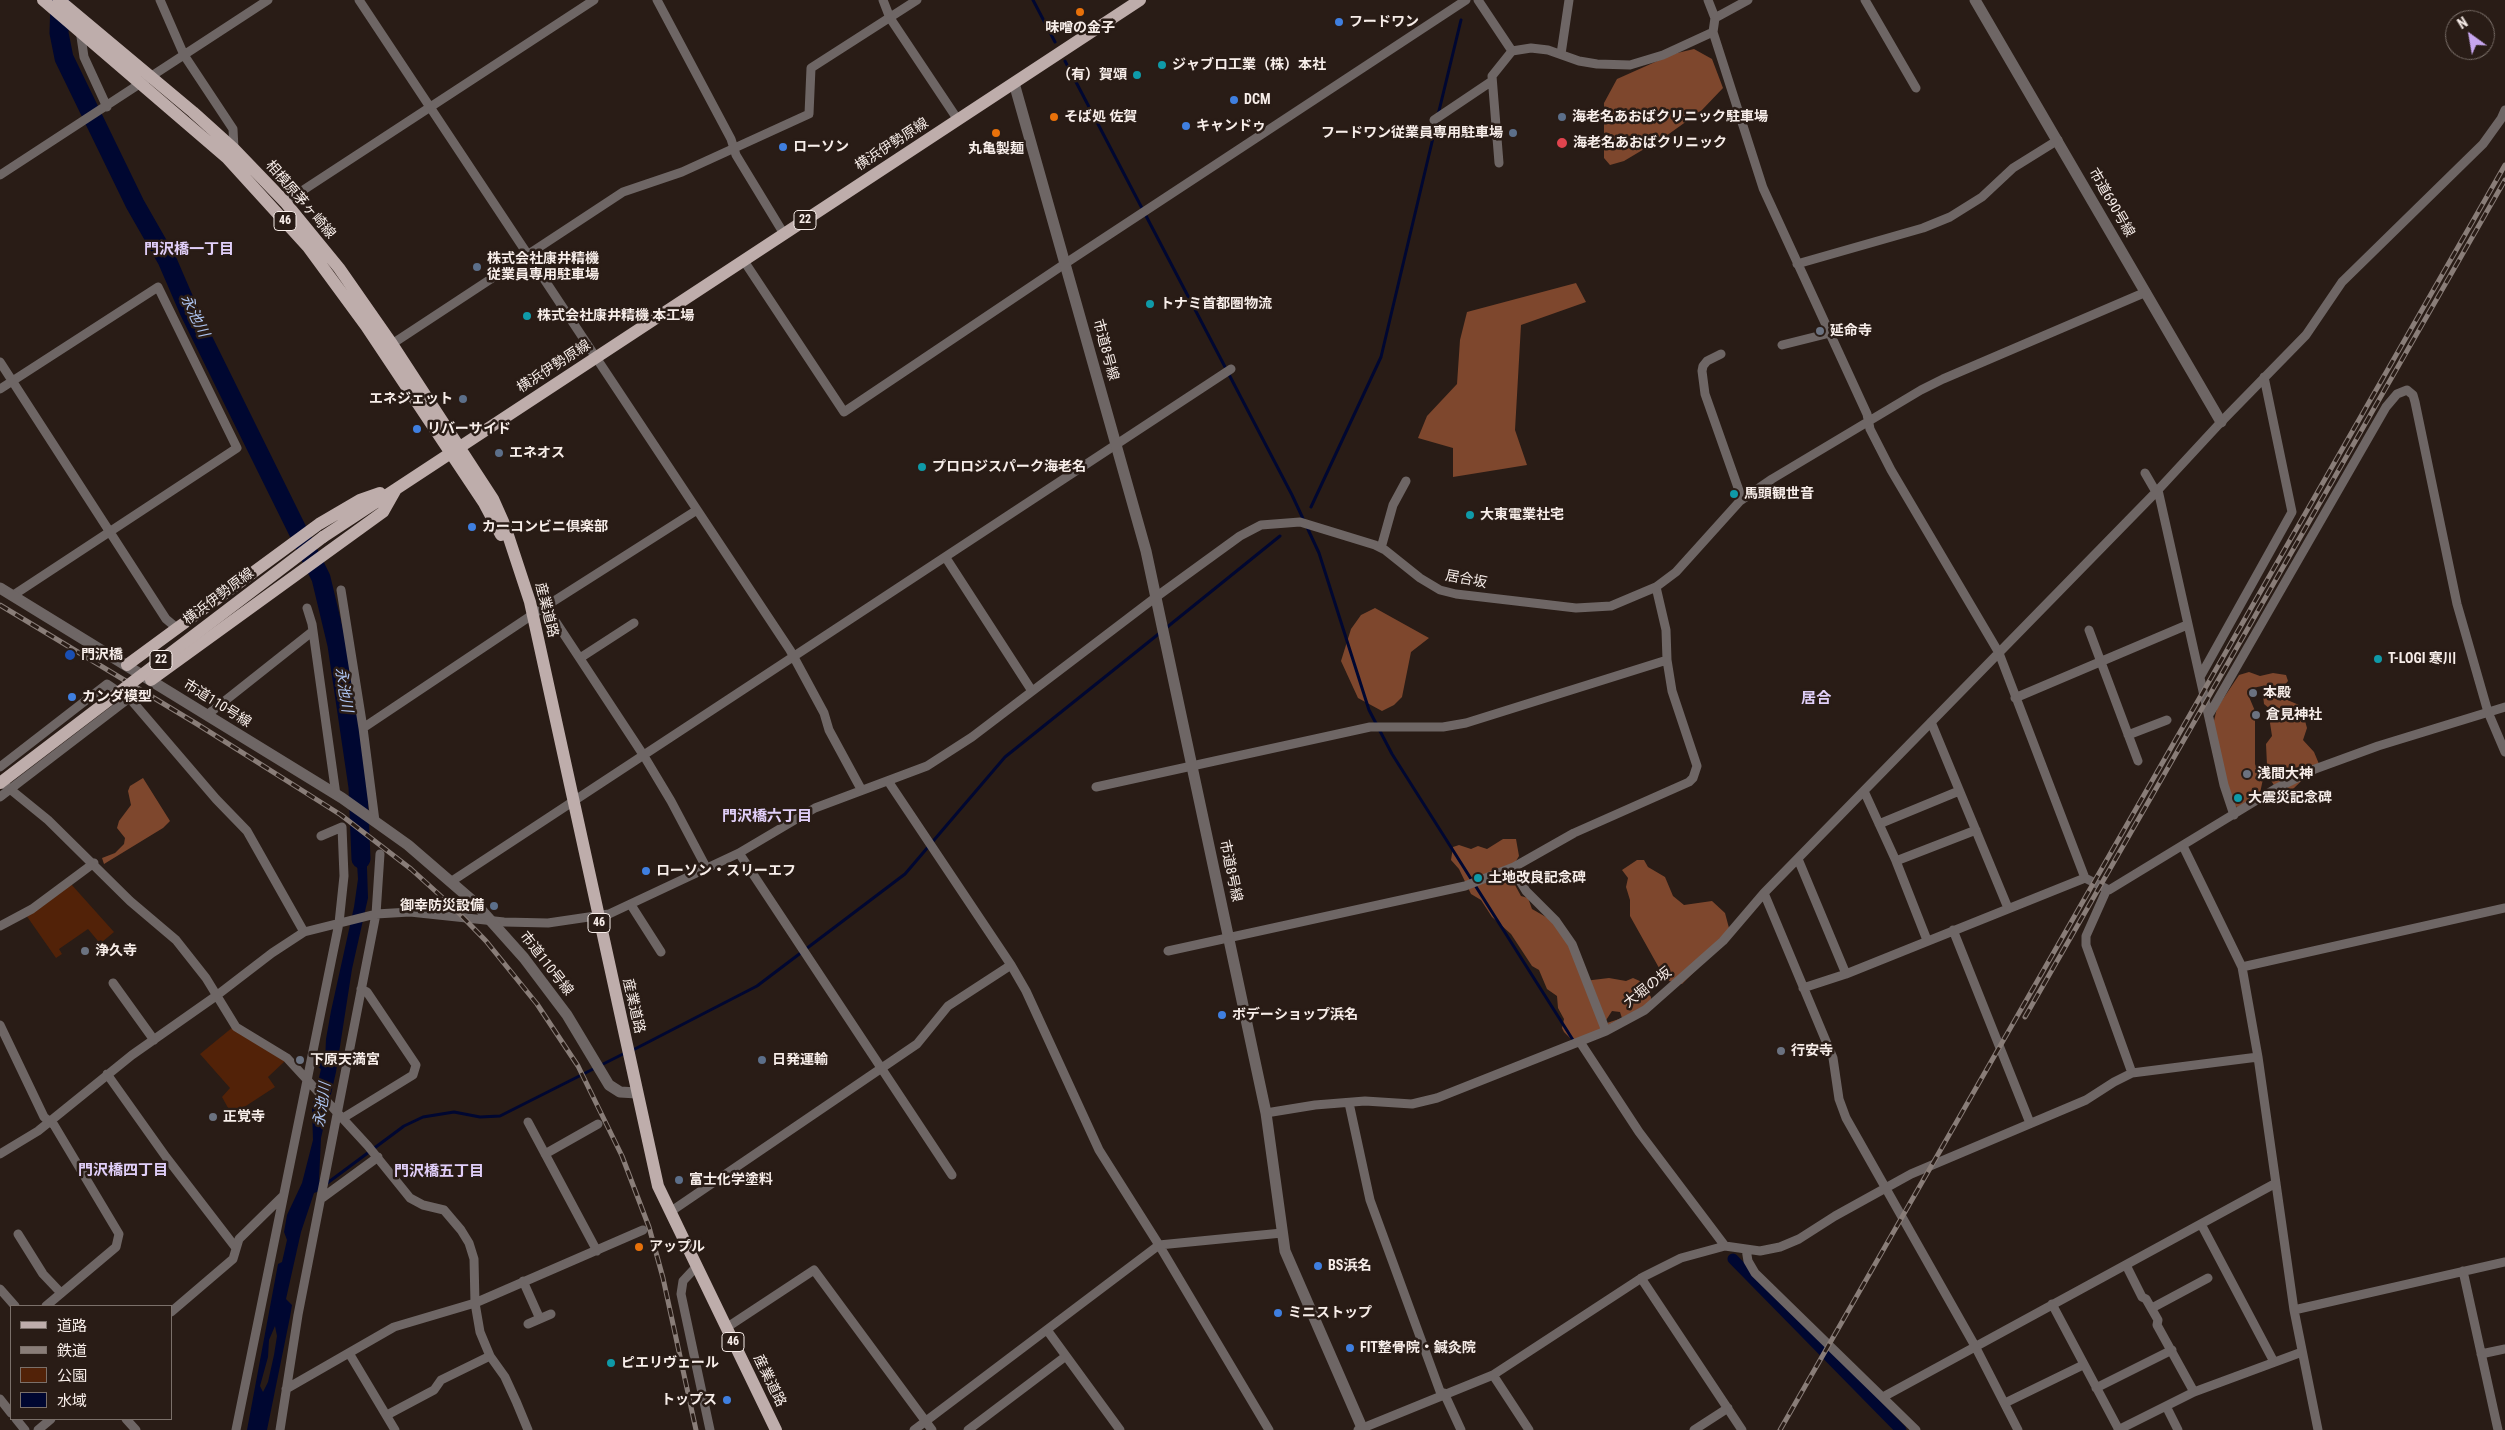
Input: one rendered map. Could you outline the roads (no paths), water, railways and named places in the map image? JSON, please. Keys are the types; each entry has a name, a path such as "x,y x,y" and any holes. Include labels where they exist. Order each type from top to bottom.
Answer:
{"main road":[{"name":"横浜伊勢原線","path":"3,785 323,537 1140,0"},
{"name":"46","path":"50,2 76,10"},
{"name":"46","path":"50,2 78,30"},
{"name":"相模原茅ヶ崎線","path":"76,10 227,158 308,247 454,450"},
{"name":"相模原茅ヶ崎線","path":"78,30 234,149 285,202 339,268 392,344 454,450"},
{"name":"産業道路","path":"454,450 519,568 532,615 658,1186 776,1430"},
{"path":"127,665 319,524 360,500 397,487"},
{"path":"150,680 383,512 397,487"}],"street":[{"path":"160,0 184,55 233,129 234,149"},
{"path":"0,175 147,81 268,0"},
{"path":"359,0 795,658 824,713 828,730 861,789"},
{"path":"285,202 594,0"},
{"path":"658,0 734,149 784,234"},
{"path":"883,0 890,18 958,120"},
{"path":"392,344 623,192 682,172 809,114 811,68 917,0"},
{"path":"744,261 844,412 1152,206 1466,0"},
{"path":"1478,0 1512,51"},
{"path":"1561,54 1569,0"},
{"path":"1708,0 1715,18 1713,32 1763,188 1867,414 1870,429 1891,470 1999,653 2085,878 2109,890 2275,789 2323,766 2505,707"},
{"path":"1715,18 1748,0"},
{"path":"1865,0 1916,88"},
{"name":"市道690号線","path":"1975,0 2221,422"},
{"path":"76,10 84,57 106,107"},
{"path":"1500,163 1492,76 1512,51 1531,48 1597,64 1630,66 1663,55 1713,32"},
{"path":"1434,120 1492,81"},
{"name":"市道8号線","path":"1014,83 1146,551 1266,1113 1282,1233 1289,1259 1361,1430"},
{"name":"大堀の坂","path":"1266,1113 1316,1105 1387,1101 1412,1104 1438,1098 1606,1031 1645,1010 1723,941 1764,894 2157,491 2264,376 2306,334 2342,282 2483,144 2501,119 2505,110"},
{"path":"1797,264 1923,228 1950,217 1982,198 2013,168 2058,140"},
{"path":"0,389 158,287 237,448 12,596"},
{"name":"居合坂","path":"1378,546 1420,578 1440,590 1456,594 1536,604 1576,608 1602,607 1656,586 1689,558 1724,516 1742,499 1772,479 1942,379 2146,292"},
{"path":"1782,346 1830,333"},
{"path":"1721,354 1707,361 1702,371 1710,412 1742,499"},
{"path":"0,362 166,618 178,629"},
{"path":"452,881 795,658 1228,371"},
{"path":"2200,677 2292,512 2264,376"},
{"path":"2210,713 2386,407 2397,394 2407,390 2414,395 2457,604 2488,712 2505,752"},
{"path":"2145,472 2157,491 2210,713 2224,785 2234,814"},
{"path":"0,1154 38,1131 107,1074 216,996 272,953 304,932 374,914 410,912 492,921 559,922 597,916 631,905 738,853 815,808 861,789 927,766 972,737 1156,597 1249,530 1272,522 1292,521 1378,546 1393,506 1406,481"},
{"path":"363,728 532,615 697,510"},
{"path":"946,558 1032,691"},
{"path":"1168,951 1229,936 1346,913 1474,883 1512,868 1574,833 1693,778 1697,766 1672,691 1667,660 1666,630 1656,586"},
{"name":"市道110号線","path":"0,588 339,796"},
{"path":"341,590 363,728 373,820"},
{"path":"546,607 644,756 671,800 707,869"},
{"path":"307,608 313,631 339,796 373,820"},
{"path":"580,658 634,623"},
{"path":"2015,698 2188,625"},
{"path":"2089,630 2138,761"},
{"path":"207,715 313,631"},
{"path":"1096,787 1192,765 1378,728 1443,727 1466,723 1667,660"},
{"path":"0,767 107,684 128,699 247,831 304,932"},
{"path":"0,797 3,785 72,742 128,699"},
{"path":"2128,735 2167,720"},
{"path":"1931,722 2008,908"},
{"path":"57,724 72,742"},
{"path":"888,781 1011,965 1026,991 1094,1142 1159,1245 1269,1430"},
{"path":"3,785 48,820 94,863 130,901 176,940 193,960 236,1026 287,1058 368,1146 410,1198 422,1205 444,1210 461,1230 469,1243 474,1259 475,1302 480,1332 490,1356 505,1377 528,1430"},
{"path":"1864,791 1896,861 1926,940"},
{"path":"1880,824 1959,792"},
{"name":"市道110号線","path":"373,820 452,881 492,921 567,1015 601,1073 615,1090 636,1093"},
{"path":"236,1430 341,922 344,876 342,827 321,836"},
{"path":"1896,861 1976,830"},
{"path":"2183,846 2242,966 2258,1057 2294,1310 2318,1430"},
{"path":"738,853 883,1068 952,1175"},
{"path":"280,1430 323,1195 324,1177 339,1113 361,989 374,914 380,854"},
{"path":"1798,859 1846,974"},
{"path":"0,926 32,909 94,863"},
{"path":"1512,868 1526,891 1556,921 1572,944 1606,1031"},
{"path":"1804,988 1846,974 1926,940 2085,878"},
{"path":"2107,889 2086,936 2086,945 2132,1073"},
{"path":"1764,894 1833,1058 1842,1109 1885,1189 1975,1346 2018,1430"},
{"path":"631,905 661,952"},
{"path":"2242,966 2505,908"},
{"path":"1953,930 2030,1123"},
{"path":"670,1212 917,1044 948,1006 1011,965"},
{"path":"113,983 154,1040"},
{"path":"339,1113 412,1075 416,1066 367,992 361,989"},
{"path":"0,1025 44,1117 50,1121 119,1234 116,1247 47,1305"},
{"path":"1580,1042 1639,1132 1725,1246"},
{"path":"1361,1430 1442,1394 1494,1374 1641,1278 1680,1258 1725,1246 1760,1251 1780,1247 1799,1239 1835,1216 1911,1174 2086,1100 2132,1073 2258,1057"},
{"path":"107,1074 166,1157 236,1248"},
{"path":"1349,1103 1370,1200 1442,1394 1461,1430"},
{"path":"528,1122 597,1251"},
{"path":"545,1154 598,1124"},
{"path":"323,1195 376,1156"},
{"path":"1883,1397 2276,1183"},
{"path":"172,1311 233,1259 238,1239 283,1196"},
{"path":"2201,1224 2274,1362"},
{"path":"286,1389 401,1324 475,1302 643,1230"},
{"path":"914,1430 1159,1245 1282,1233"},
{"path":"18,1234 43,1274 61,1293"},
{"path":"1746,1249 1748,1261 1755,1273 1916,1430"},
{"path":"2294,1310 2505,1262"},
{"path":"2126,1265 2142,1297 2146,1299 2152,1308 2158,1320 2157,1325 2194,1392"},
{"path":"696,1267 683,1281 681,1294 710,1430"},
{"path":"726,1328 814,1270 932,1430"},
{"path":"2463,1271 2498,1430"},
{"path":"1641,1278 1742,1430"},
{"path":"2152,1308 2208,1278"},
{"path":"523,1281 540,1319"},
{"path":"0,1289 14,1305"},
{"path":"2052,1304 2118,1430 2194,1392 2302,1352"},
{"path":"528,1324 551,1314"},
{"path":"1047,1330 1120,1430"},
{"path":"2482,1354 2505,1349"},
{"path":"2096,1388 2172,1350"},
{"path":"349,1353 396,1430"},
{"path":"387,1415 434,1390 441,1380 490,1356"},
{"path":"968,1430 1066,1356"},
{"path":"2005,1403 2083,1365"},
{"path":"1494,1374 1529,1430"},
{"path":"0,1399 10,1412"},
{"path":"2166,1406 2178,1430"},
{"path":"1694,1430 1728,1408"},
{"path":"17,1420 25,1430"},
{"path":"38,1430 50,1420"},
{"path":"127,1420 136,1430"}],"water":[{"path":"355,832 366,839 368,898 352,969 336,1072 321,1138 319,1180 328,1177 326,1189 314,1193 301,1232 286,1299 292,1305 290,1317 267,1430 247,1430 278,1264 282,1262 287,1240 284,1232 287,1215 302,1183 313,1140 312,1108 321,1069 314,1064 314,1061 325,1062 326,1039 331,1011 354,907 358,879","holes":["275,1326 277,1336 268,1382 263,1392 260,1386 268,1357 269,1340"]}],"waterway":[{"name":"永池川","path":"60,0 59,33 64,58 135,204 167,260 189,311 321,578 337,645 358,787 361,859"},
{"path":"1033,0 1055,42"},
{"path":"1438,115 1461,20"},
{"path":"1065,61 1292,495 1319,553 1369,710 1392,754 1573,1040"},
{"path":"1311,507 1381,357 1437,121"},
{"path":"1166,628 1280,536"},
{"path":"631,1051 757,986 905,874 1005,757 1161,632"},
{"path":"326,1184 404,1126 423,1117 454,1112 480,1117 500,1116 625,1053"},
{"path":"1733,1259 1901,1430"}],"railway":[{"path":"1780,1430 2505,165"},
{"path":"2025,1017 2505,180"},
{"path":"0,605 197,724 341,815 411,869 454,908 486,941 537,1004 578,1066 622,1156 649,1227 663,1278 696,1430"}],"place":[{"name":"味噌の金子","path":"1080,12"},
{"name":"フードワン","path":"1339,22"},
{"name":"ジャブロ工業（株）本社","path":"1162,65"},
{"name":"（有）賀頌","path":"1137,75"},
{"name":"DCM","path":"1234,100"},
{"name":"そば処 佐賀","path":"1054,117"},
{"name":"海老名あおばクリニック駐車場","path":"1562,117"},
{"name":"キャンドゥ","path":"1186,126"},
{"name":"丸亀製麺","path":"996,133"},
{"name":"フードワン従業員専用駐車場","path":"1513,133"},
{"name":"海老名あおばクリニック","path":"1562,143"},
{"name":"ローソン","path":"783,147"},
{"name":"株式会社康井精機 従業員専用駐車場","path":"477,267"},
{"name":"トナミ首都圏物流","path":"1150,304"},
{"name":"株式会社康井精機 本工場","path":"527,316"},
{"name":"延命寺","path":"1820,331"},
{"name":"エネジェット","path":"463,399"},
{"name":"リバーサイド","path":"417,429"},
{"name":"エネオス","path":"499,453"},
{"name":"プロロジスパーク海老名","path":"922,467"},
{"name":"馬頭観世音","path":"1734,494"},
{"name":"大東電業社宅","path":"1470,515"},
{"name":"カーコンビニ倶楽部","path":"472,527"},
{"name":"門沢橋","path":"70,655"},
{"name":"T-LOGI 寒川","path":"2378,659"},
{"name":"本殿","path":"2253,693"},
{"name":"カンダ模型","path":"72,697"},
{"name":"倉見神社","path":"2256,715"},
{"name":"浅間大神","path":"2247,774"},
{"name":"大震災記念碑","path":"2238,798"},
{"name":"ローソン・スリーエフ","path":"646,871"},
{"name":"土地改良記念碑","path":"1478,878"},
{"name":"御幸防災設備","path":"494,906"},
{"name":"浄久寺","path":"85,951"},
{"name":"ボデーショップ浜名","path":"1222,1015"},
{"name":"行安寺","path":"1781,1051"},
{"name":"下原天満宮","path":"300,1060"},
{"name":"日発運輸","path":"762,1060"},
{"name":"正覚寺","path":"213,1117"},
{"name":"富士化学塗料","path":"679,1180"},
{"name":"アップル","path":"639,1247"},
{"name":"BS浜名","path":"1318,1266"},
{"name":"ミニストップ","path":"1278,1313"},
{"name":"FIT整骨院・鍼灸院","path":"1350,1348"},
{"name":"ピエリヴェール","path":"611,1363"},
{"name":"トップス","path":"727,1400"}],"district":[{"name":"門沢橋一丁目","path":"189,250"},
{"name":"居合","path":"1816,699"},
{"name":"門沢橋六丁目","path":"767,817"},
{"name":"門沢橋四丁目","path":"123,1171"},
{"name":"門沢橋五丁目","path":"439,1172"}]}
